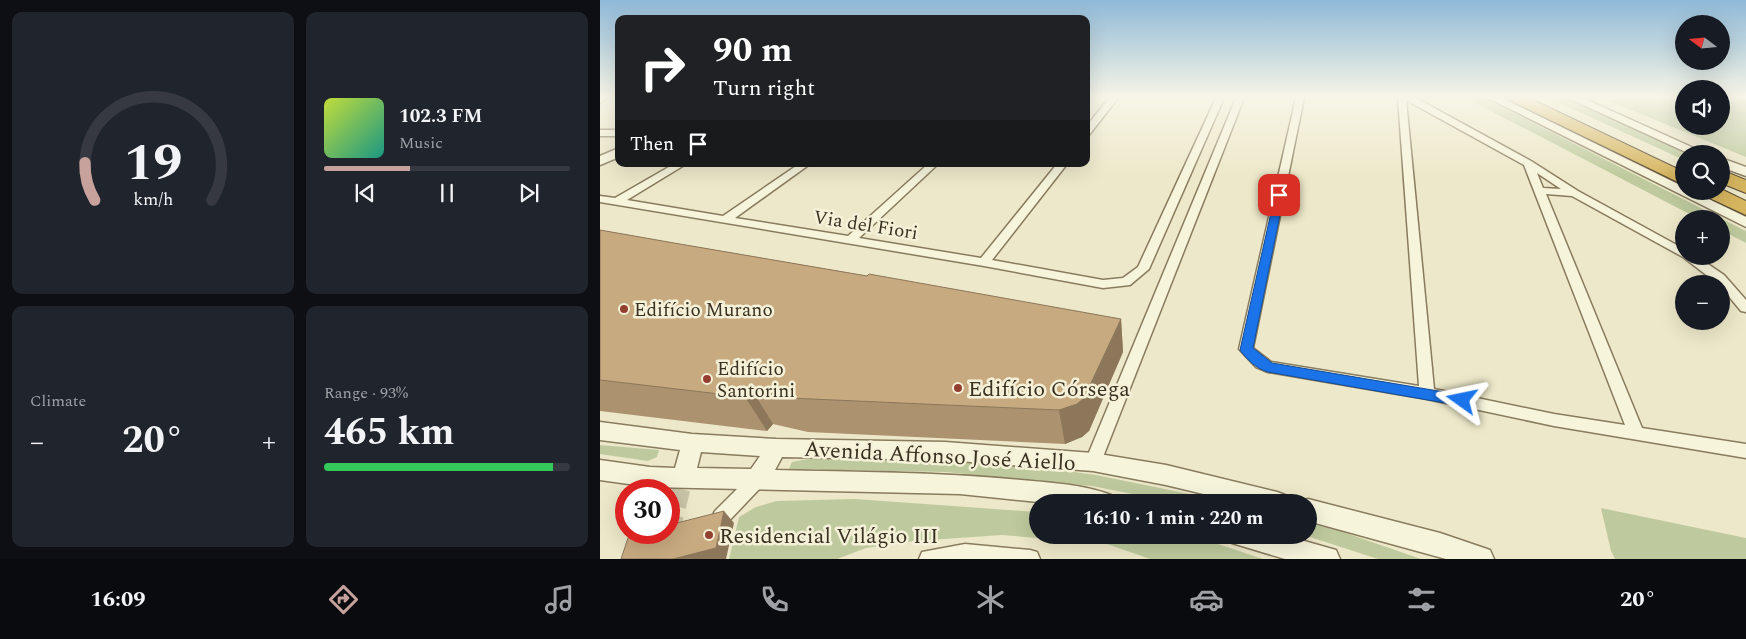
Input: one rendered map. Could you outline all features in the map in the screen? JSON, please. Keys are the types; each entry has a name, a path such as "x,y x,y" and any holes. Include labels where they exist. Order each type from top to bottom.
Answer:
{"highway":[{"path":"1570,124 1675,175"},
{"path":"1594,124 1675,162"},
{"path":"1624,138 1675,158"},
{"path":"1730,180 1746,187"},
{"path":"1730,188 1746,195"},
{"path":"1728,200 1746,209"}],"street":[{"name":"Via del Fiori","path":"600,199 984,262 1103,284 1126,282 1143,269 1208,124"},
{"path":"1094,462 1230,124"},
{"path":"1294,124 1246,350 1261,363 1268,367 1427,393 1554,420 1636,432 1746,452"},
{"path":"1405,124 1427,393"},
{"path":"1457,124 1528,162 1574,193 1675,249"},
{"path":"1545,124 1746,223"},
{"path":"1633,124 1680,145"},
{"path":"600,127 615,128"},
{"path":"600,133 615,134"},
{"path":"600,161 615,154"},
{"path":"1528,162 1636,432"},
{"path":"1730,166 1746,172"},
{"path":"616,202 676,167"},
{"path":"726,219 801,167"},
{"path":"849,241 930,167"},
{"path":"984,262 1060,167"},
{"path":"1540,192 1574,193"},
{"path":"1701,265 1720,278 1746,308"},
{"name":"Avenida Affonso José Aiello","path":"600,431 692,443 776,448 945,452 1094,462 1166,475 1244,494"},
{"path":"684,478 692,443"},
{"path":"721,517 757,480 776,448"},
{"name":"Avenida Affonso José Aiello","path":"600,470 650,477 960,484 1064,494"},
{"path":"1317,512 1440,545 1482,559"},
{"path":"1273,544 1327,559"},
{"path":"929,559 965,553 1030,559"}],"green space":[{"path":"1516,124 1535,124 1675,195 1675,200 1685,200 1705,210 1682,210"},
{"path":"1606,124 1623,124 1675,147 1675,156"},
{"path":"1666,124 1675,124 1675,128"},
{"path":"1730,124 1746,124 1746,157 1730,150 1730,145 1717,145 1692,135 1730,135"},
{"path":"1730,223 1746,231 1746,243 1730,235"},
{"path":"600,445 659,450 657,457 648,461 600,454"},
{"path":"813,458 1015,464 1096,475 1190,494 1133,494 1092,486 945,472 789,469 792,462"},
{"path":"855,499 1029,511 1029,537 1002,535 915,541 866,548 837,559 729,559 739,517 756,507 777,501"},
{"path":"1601,508 1746,538 1746,559 1615,559 1611,551"},
{"path":"1317,525 1340,531 1421,559 1378,559 1317,539"},
{"path":"1107,544 1218,544 1263,559 1150,559"}],"building":[{"path":"600,230 867,276 869,274 1121,319 1084,398 1077,404 1059,410 789,398 752,390 745,397 600,380"},
{"name":"Residencial Világio III","path":"724,511 716,548 673,559 621,559 626,544 680,544 680,522"}],"tunnel":[{"path":"664,559 684,478"}],"place":[{"name":"Edifício Murano","path":"624,309"},
{"name":"Edifício Santorini","path":"707,379"},
{"name":"Edifício Córsega","path":"958,388"},
{"name":"Residencial Világio III","path":"709,535"}],"route":[{"path":"1279,195 1246,350 1268,367 1462,400"}]}
